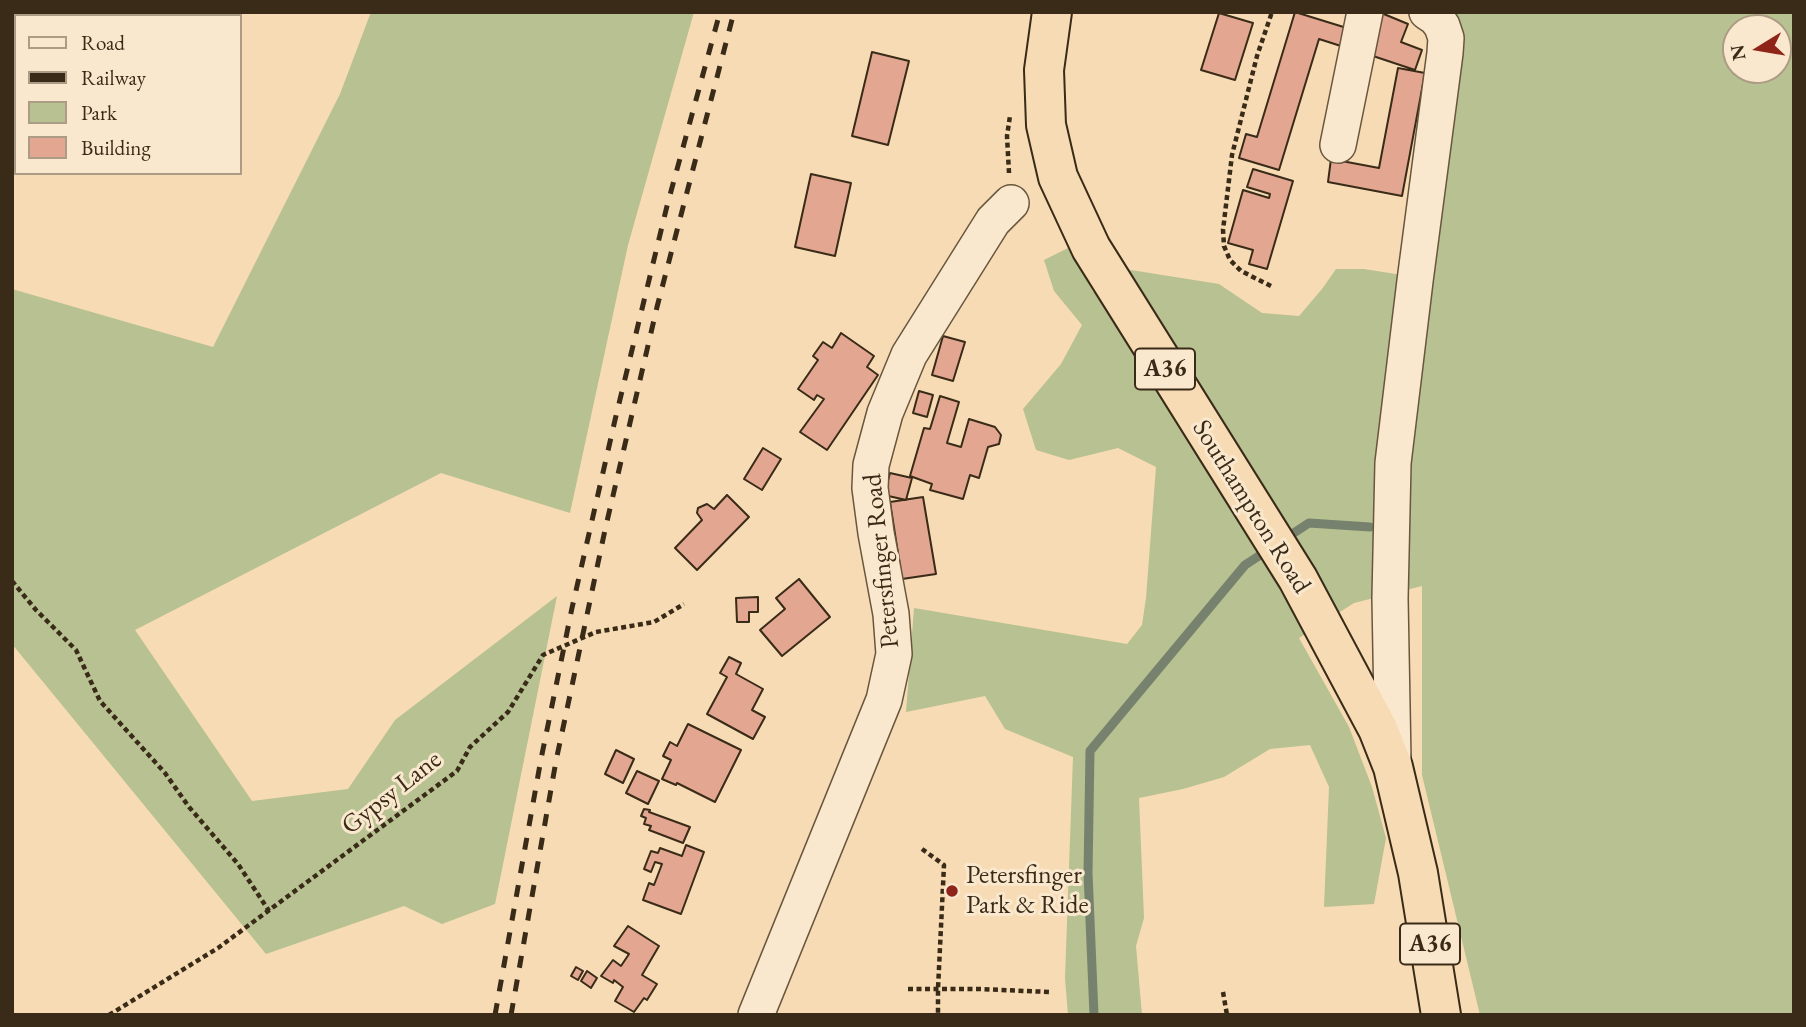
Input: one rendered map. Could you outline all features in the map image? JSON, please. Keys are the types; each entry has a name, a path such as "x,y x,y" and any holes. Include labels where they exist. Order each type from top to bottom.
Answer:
{"highway":[{"name":"Southampton Road","path":"1052,12 1044,69 1046,125 1058,177 1091,248 1298,579 1378,729 1393,767 1418,873 1441,1015"}],"street":[{"path":"1338,145 1365,12"},
{"path":"1393,767 1390,598 1393,463 1446,46 1442,26 1427,12"},
{"name":"Petersfinger Road","path":"756,1015 884,700 892,665 894,653 891,614 870,488 871,465 885,413 909,355 993,221 1011,203"}],"path":[{"path":"1271,286 1241,271 1230,260 1224,246 1223,230 1232,155 1257,56 1272,12"},
{"path":"12,581 36,611 76,650 100,701 165,773 189,807 238,864 269,911"},
{"name":"Gypsy Lane","path":"108,1015 218,948 457,771 470,747 508,712 543,655 596,632 654,622 684,604"},
{"path":"922,849 944,865 938,1015"},
{"path":"908,989 1050,992"},
{"path":"1223,992 1227,1015"}],"green space":[{"path":"371,12 694,12 628,245 570,513 441,473 135,630 252,801 348,789 395,720 557,596 495,904 442,924 404,906 266,954 12,644 12,289 213,347 340,94"},
{"path":"1435,12 1794,12 1794,1015 1480,1015 1422,775 1422,586 1354,603 1299,638 1349,727 1372,787 1386,838 1374,904 1324,907 1329,787 1310,745 1270,749 1224,777 1139,798 1144,918 1136,946 1142,1015 1068,1015 1065,978 1073,757 1005,729 985,696 906,712 914,608 1127,644 1142,625 1156,467 1118,448 1069,460 1036,450 1023,409 1061,364 1082,325 1054,291 1044,260 1070,247 1093,292 1131,270 1219,284 1262,313 1299,316 1336,269 1364,269 1402,275"}],"building":[{"path":"1295,12 1350,29 1344,47 1319,39 1279,170 1239,158 1246,134 1257,137"},
{"path":"1379,12 1408,24 1401,42 1422,50 1415,70 1364,53"},
{"path":"1219,13 1253,23 1235,80 1201,70"},
{"path":"872,52 909,61 888,145 852,136"},
{"path":"1398,68 1425,73 1402,196 1328,182 1331,159 1379,168"},
{"path":"1253,169 1293,181 1267,269 1249,264 1253,250 1228,243 1243,190 1269,198 1270,194 1247,187"},
{"path":"811,174 851,183 835,256 795,247"},
{"path":"841,333 874,356 867,367 878,375 827,450 800,432 824,399 817,395 814,400 798,389 818,360 813,356 823,342 832,348"},
{"path":"943,336 965,342 953,381 932,375"},
{"path":"919,391 933,395 927,417 913,413"},
{"path":"940,396 959,402 947,443 961,447 969,419 995,427 1001,435 999,444 988,447 979,478 970,475 963,499 930,490 932,484 910,476 924,428 930,429"},
{"path":"763,448 781,459 762,490 744,479"},
{"path":"890,473 912,478 906,500 884,495"},
{"path":"727,495 749,517 697,570 675,548 702,520 697,513 698,508 707,504 714,509"},
{"path":"923,497 936,574 902,579 890,502"},
{"path":"799,579 830,617 782,656 760,630 785,609 776,598"},
{"path":"758,597 758,612 749,612 749,622 737,622 736,598"},
{"path":"729,657 741,663 736,674 763,689 752,710 765,717 753,739 707,714 727,677 720,673"},
{"path":"688,724 741,750 715,802 677,783 676,785 662,779 671,760 663,756 670,742 677,746"},
{"path":"616,750 634,759 623,783 605,774"},
{"path":"637,771 659,781 648,804 626,793"},
{"path":"644,809 690,827 683,843 649,830 651,826 644,824 646,818 641,816"},
{"path":"686,845 704,852 681,914 643,900 649,883 654,885 662,864 655,862 651,872 644,869 651,851 658,853 660,848 682,856"},
{"path":"628,926 659,946 642,975 657,984 647,1000 644,998 634,1012 615,1001 623,987 614,980 613,983 601,976 613,960 621,966 629,954 614,946"},
{"path":"576,967 583,971 578,980 571,976"},
{"path":"587,971 597,978 591,988 581,981"}],"waterway":[{"path":"1283,540 1309,523 1370,527"},
{"path":"1094,1015 1088,873 1090,751 1245,565 1268,550"}],"railway":[{"path":"495,1015 541,759 572,608 667,206 720,12"},
{"path":"511,1015 556,761 605,530 657,307 734,12"}],"place":[{"name":"Petersfinger Park & Ride","path":"952,891"}]}
